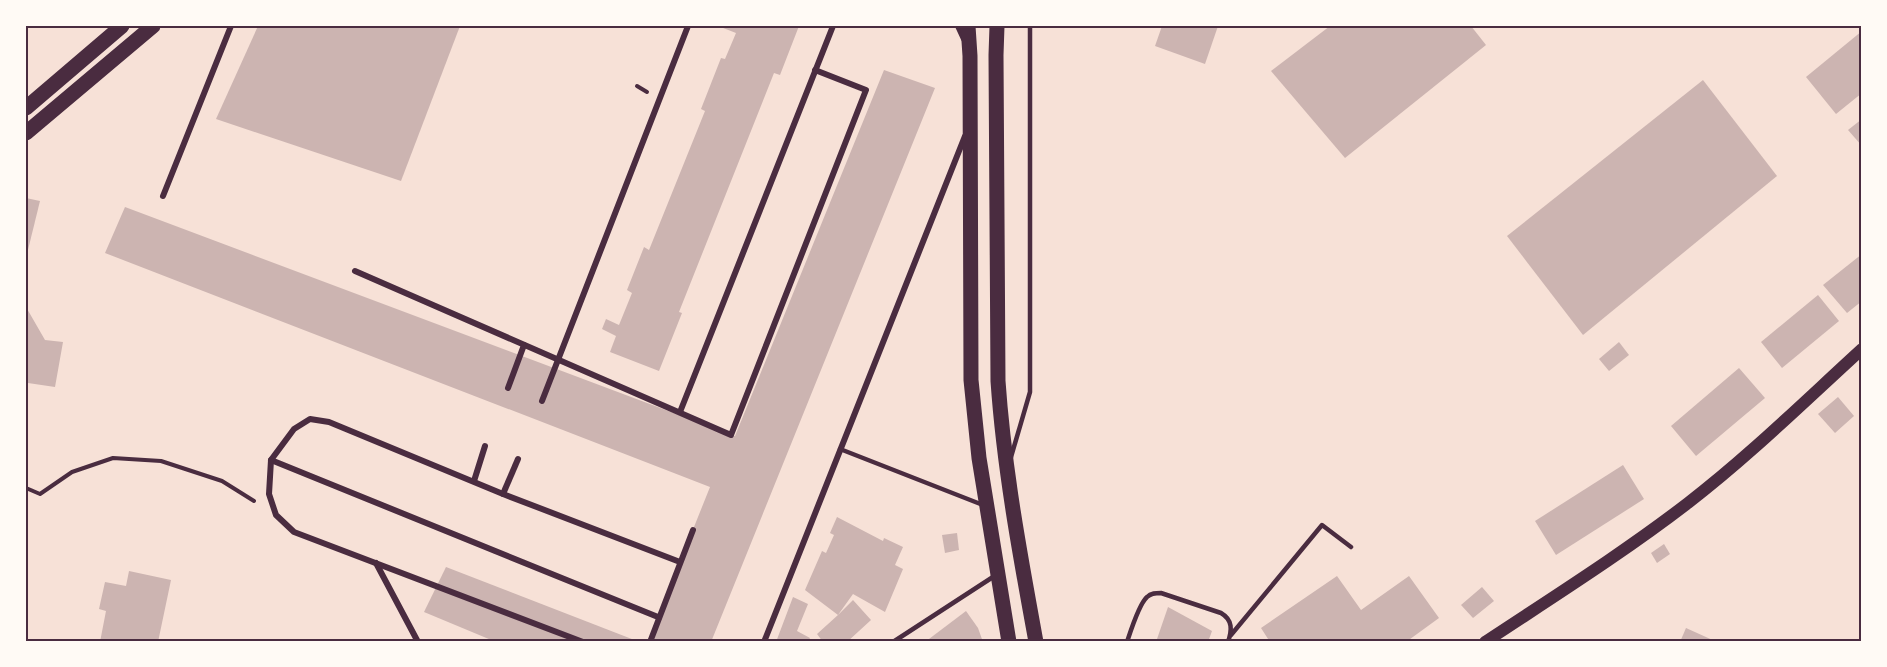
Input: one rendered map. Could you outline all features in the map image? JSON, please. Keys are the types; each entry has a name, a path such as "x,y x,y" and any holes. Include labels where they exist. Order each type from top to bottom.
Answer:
{"main road":[{"path":"26,108 122,26"},
{"path":"26,133 153,26"},
{"path":"968,26 970,56 970,380 1009,642"},
{"path":"997,26 996,350 1000,411 1019,547 1036,642"},
{"path":"1485,642 1634,543 1689,502 1734,465 1862,349"}],"street":[{"path":"163,196 231,26"},
{"path":"542,401 688,26"},
{"path":"680,412 833,26"},
{"path":"958,26 970,56"},
{"path":"355,271 731,435 866,90 816,70"},
{"path":"764,642 969,124"},
{"path":"508,388 524,345"},
{"path":"583,642 294,532 276,515 269,494 271,460 294,429 310,419 329,422 503,494 680,562"},
{"path":"474,481 485,446"},
{"path":"503,494 518,459"},
{"path":"271,460 658,617"},
{"path":"650,642 693,530"},
{"path":"376,563 418,642"}],"lane":[{"path":"1008,468 1030,393 1030,26"},
{"path":"840,449 987,506"},
{"path":"1228,642 1231,635 1322,525 1351,547"},
{"path":"893,642 998,573"},
{"path":"1127,642 1146,597 1153,593 1161,593 1227,616 1231,624 1231,635"},
{"path":"905,642 907,632"}],"path":[{"path":"26,488 40,495 72,472 113,458 161,461 222,481 276,515"}],"building":[{"path":"258,26 460,26 401,181 216,119"},
{"path":"718,26 799,26 780,75 774,73 679,312 682,313 659,371 610,352 616,336 602,329 606,319 619,325 632,293 627,290 644,247 649,250 705,111 701,109 721,58 725,59 736,33"},
{"path":"1162,26 1218,26 1205,64 1155,46"},
{"path":"1330,26 1471,26 1486,45 1345,158 1271,71"},
{"path":"1862,31 1862,93 1836,114 1806,77"},
{"path":"884,70 935,88 711,642 648,642 710,487 105,253 125,207 735,436"},
{"path":"1703,80 1777,176 1583,335 1507,236"},
{"path":"1862,119 1862,146 1848,130"},
{"path":"26,198 40,201 26,258"},
{"path":"1862,254 1862,301 1847,313 1823,285"},
{"path":"1818,295 1839,321 1782,368 1761,342"},
{"path":"26,307 45,340 63,342 55,387 28,383 26,385"},
{"path":"1619,342 1629,355 1609,371 1599,359"},
{"path":"1739,368 1765,398 1696,456 1671,426"},
{"path":"1838,397 1854,416 1835,433 1818,414"},
{"path":"1623,465 1644,499 1556,555 1535,521"},
{"path":"837,517 883,541 884,538 903,547 895,565 903,569 885,612 853,594 838,615 805,590 822,551 826,553 834,535 830,533"},
{"path":"957,533 959,550 945,553 942,535"},
{"path":"1664,544 1670,554 1657,563 1651,553"},
{"path":"446,567 637,641 496,642 424,612"},
{"path":"129,571 171,580 158,642 100,642 106,611 99,609 105,582 126,586"},
{"path":"1337,576 1361,610 1409,576 1439,618 1406,642 1270,642 1261,628"},
{"path":"1482,587 1494,601 1473,618 1461,605"},
{"path":"793,597 808,604 797,631 810,638 808,642 776,642"},
{"path":"853,600 871,620 847,642 823,642 817,634"},
{"path":"1168,607 1212,631 1208,642 1156,642"},
{"path":"966,611 978,628 983,642 925,642"},
{"path":"1686,628 1717,642 1680,642"}]}
